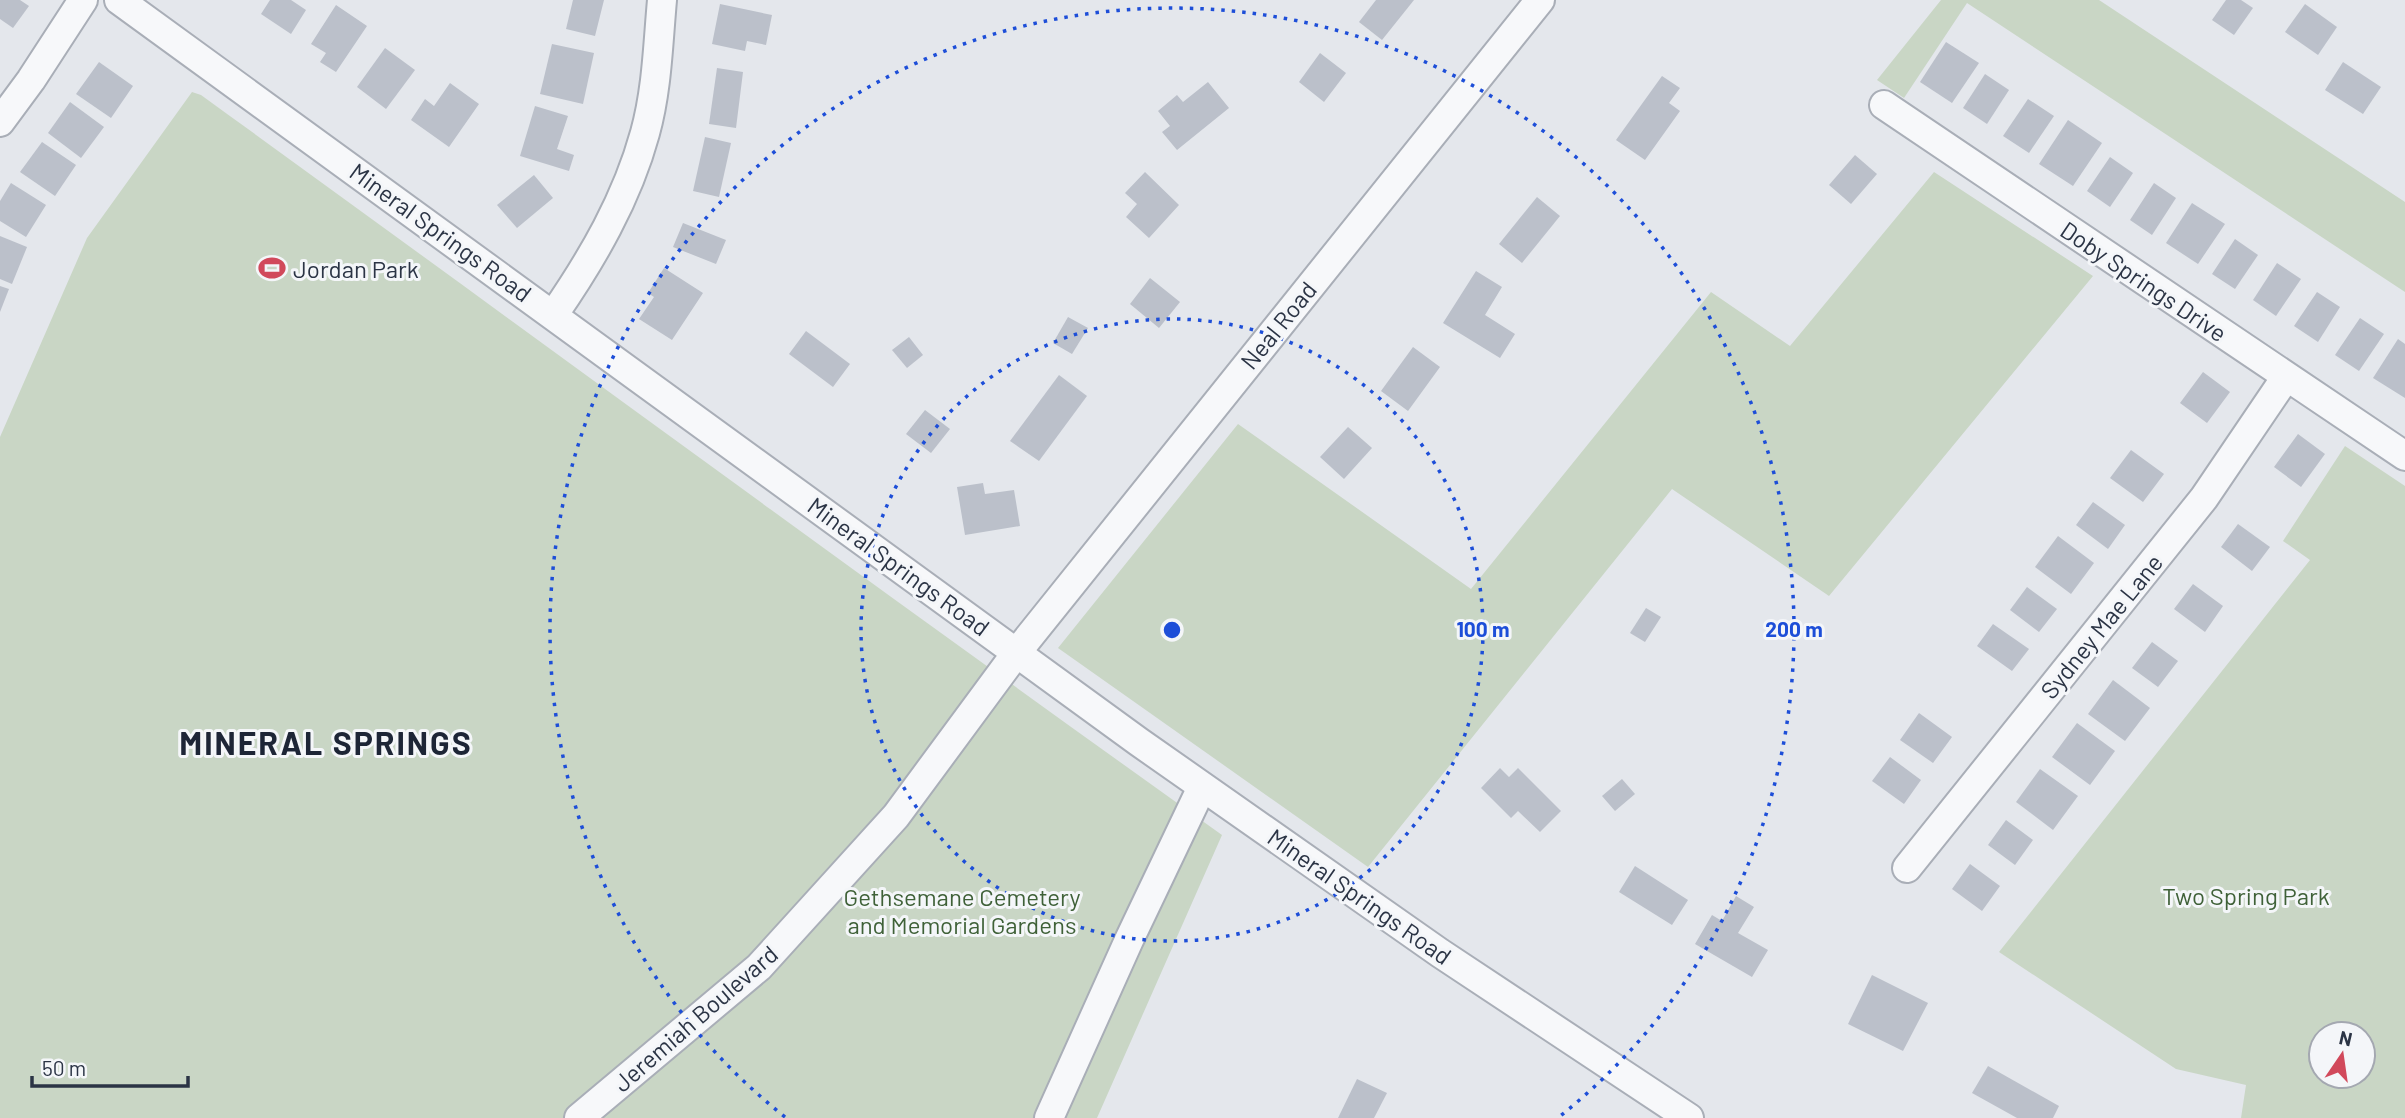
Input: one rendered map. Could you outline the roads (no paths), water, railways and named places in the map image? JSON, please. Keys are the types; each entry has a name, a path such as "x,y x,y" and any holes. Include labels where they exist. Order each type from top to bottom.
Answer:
{"street":[{"path":"0,122 83,0"},
{"name":"Mineral Springs Road","path":"119,0 1202,786 1440,953 1689,1118"},
{"path":"554,314 603,238 628,183 645,133 653,93 662,0"},
{"name":"Neal Road","path":"1017,652 1540,0"},
{"name":"Doby Springs Drive","path":"1884,105 2405,456"},
{"name":"Sydney Mae Lane","path":"1907,868 2196,508 2286,377"},
{"name":"Jeremiah Boulevard","path":"579,1118 759,967 896,816 1017,652"},
{"path":"1049,1118 1202,786"}],"place":[{"name":"Jordan Park","path":"272,268"}],"district":[{"name":"MINERAL SPRINGS","path":"326,742"}],"park label":[{"name":"Two Spring Park","path":"2246,895"},
{"name":"Gethsemane Cemetery and Memorial Gardens","path":"962,910"}]}
